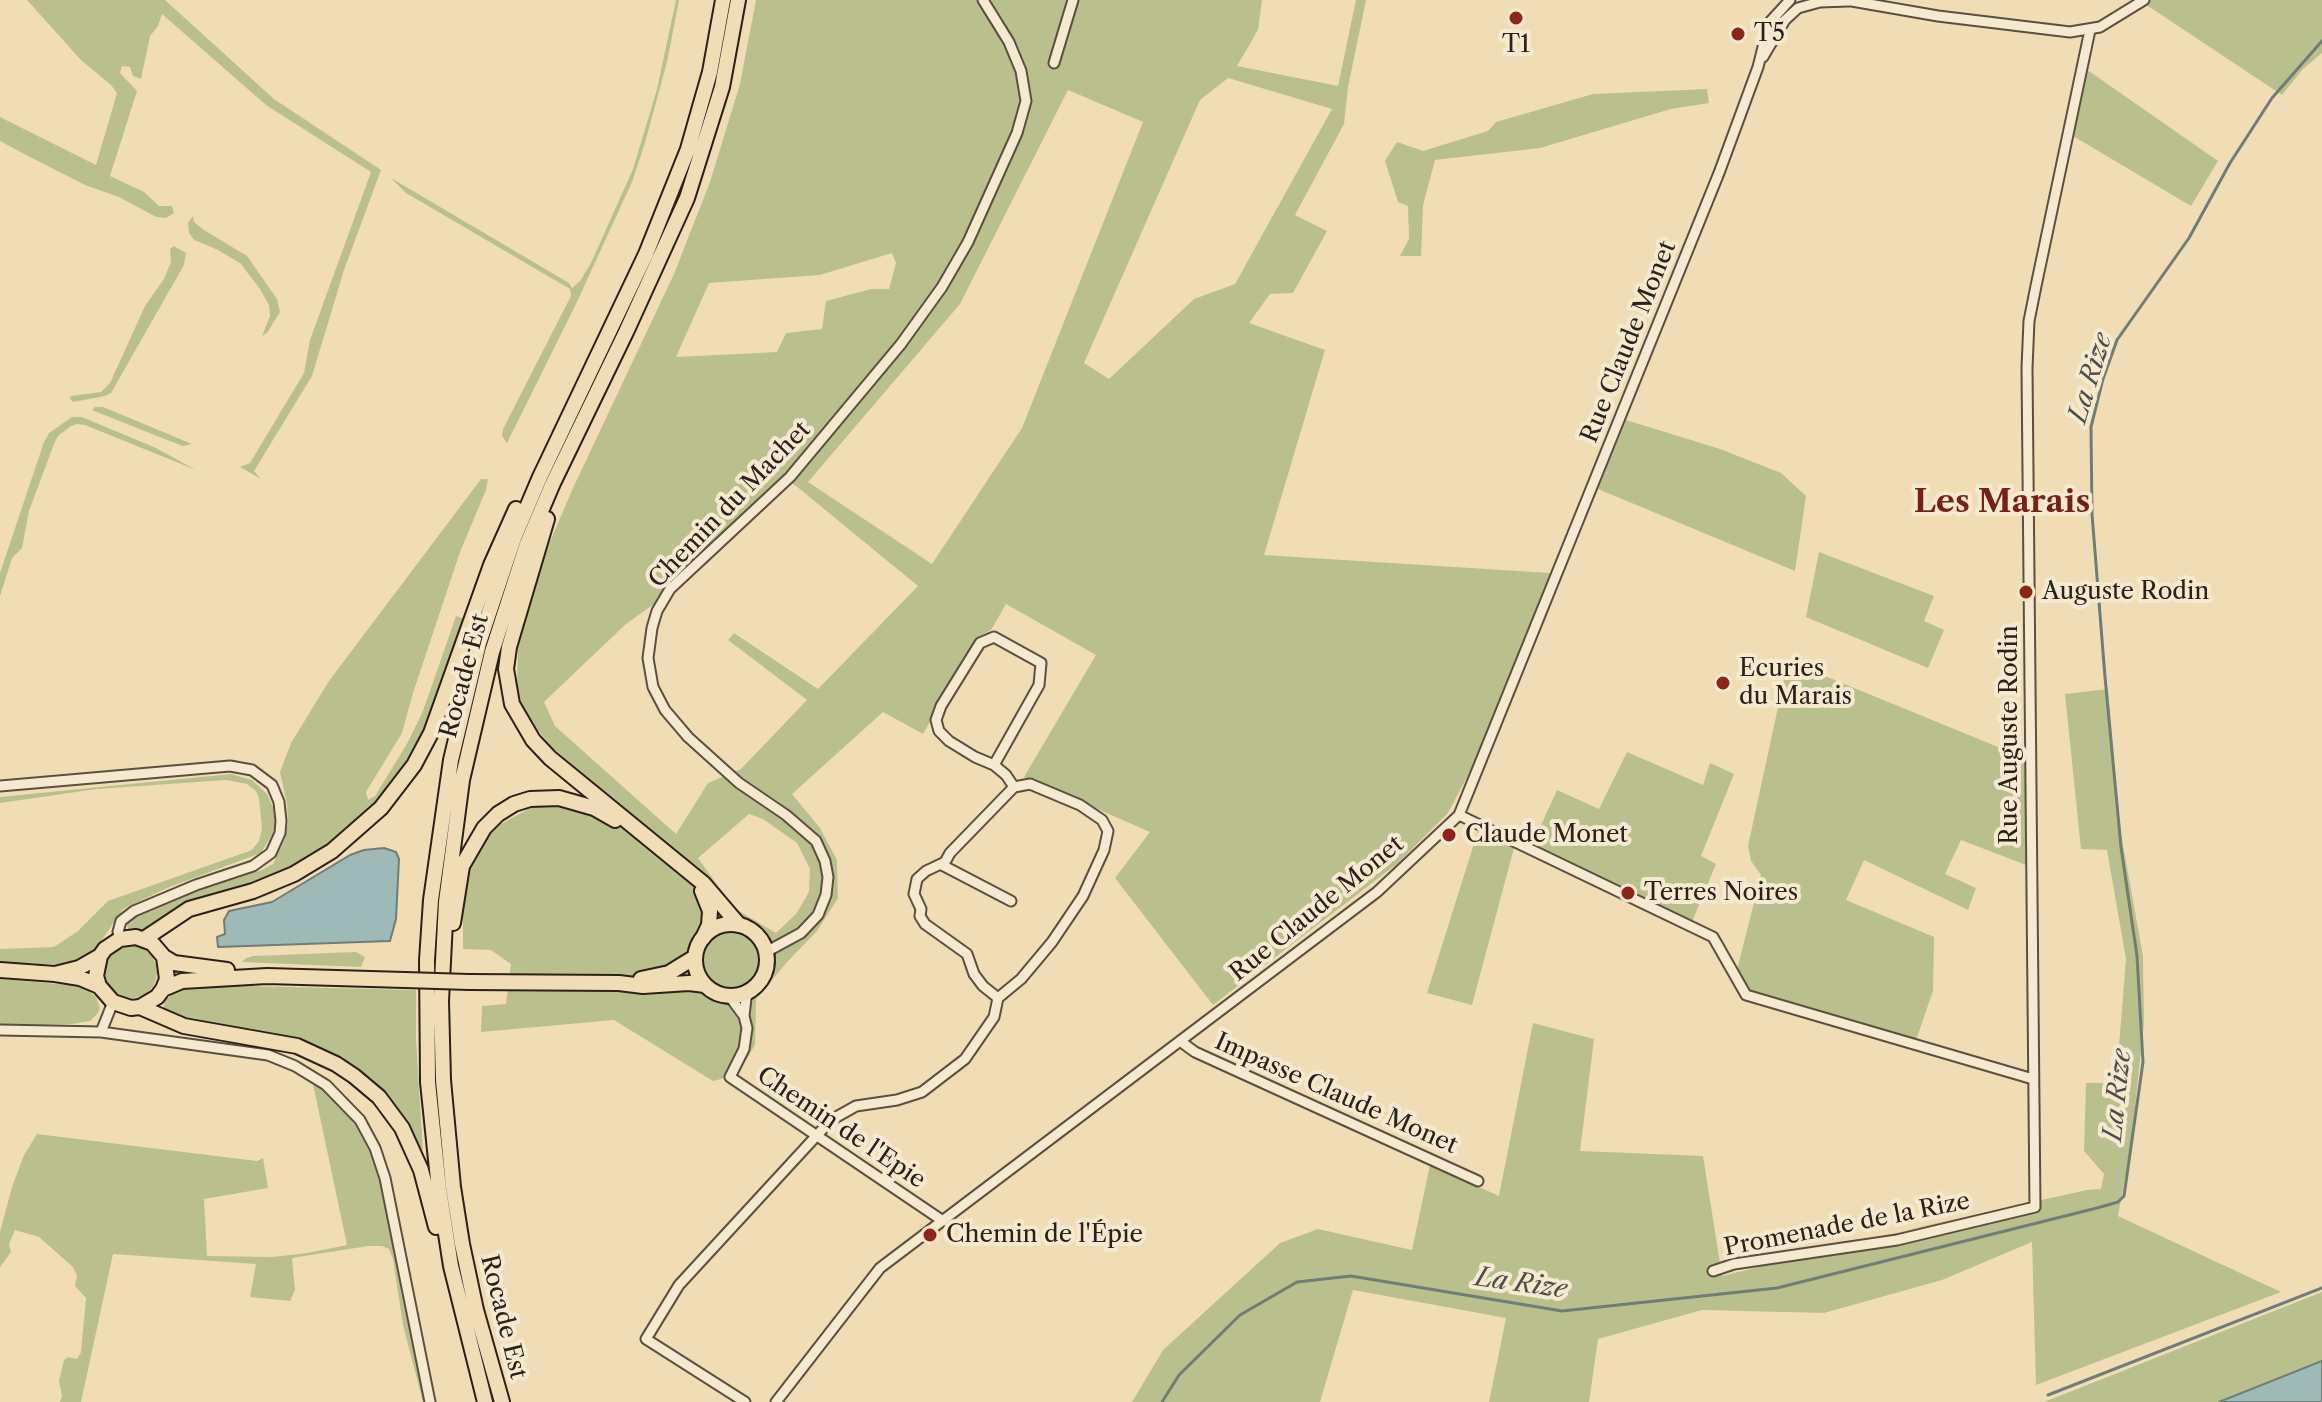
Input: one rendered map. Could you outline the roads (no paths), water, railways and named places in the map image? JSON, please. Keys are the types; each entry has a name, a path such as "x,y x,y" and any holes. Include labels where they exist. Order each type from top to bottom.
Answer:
{"main road":[{"name":"Rocade Est","path":"502,1402 476,1310 453,1187 443,1080 441,1001 452,845 474,721 508,598 546,480 672,192 700,111 723,0"},
{"name":"Rocade Est","path":"485,1402 451,1266 435,1161 427,1067 427,960 438,840 451,760 479,643 505,563 633,317 687,198 722,87 738,0"},
{"path":"144,939 189,909 253,891 294,874 332,851 381,808 414,765 431,733 499,545 526,487 546,480 552,506 509,647 506,669 512,704 533,740 550,758 690,870 739,925 756,935 766,952 764,974 750,991 730,997 712,991 699,977 695,957 709,925 709,904 696,885 612,817 577,801 545,797 514,804 484,828 462,866 453,924 444,936"},
{"path":"703,938 719,926 739,925"},
{"path":"55,974 79,968 120,939 144,939 174,963 267,976"},
{"path":"100,956 96,976 99,986 113,1002 131,1008 140,1007 157,997 163,989 167,979 164,957"},
{"path":"619,983 669,973 695,957"},
{"path":"0,970 80,978 99,986"},
{"path":"163,989 182,981 267,976 705,985"},
{"path":"140,1007 184,1026 297,1046 336,1064 367,1086 391,1112 412,1148 429,1194 440,1247 451,1266"}],"street":[{"name":"Chemin du Machet","path":"766,952 801,933 818,915 826,895 828,877 825,861 816,841 786,815 739,783 688,737 665,710 653,687 648,658 652,628 657,611 670,589 790,477 901,344 942,287 968,242 1017,133 1026,101 1021,71 1009,42 983,0"},
{"path":"1054,63 1073,0"},
{"name":"Rue Claude Monet","path":"776,1402 880,1268 1377,892 1459,815 1719,173 1758,67 1769,23 1790,0"},
{"name":"Rue Claude Monet","path":"1758,67 1785,20 1798,8 1820,2 1849,1 2000,25 2070,32 2090,30 2119,17 2144,0"},
{"name":"Rue Auguste Rodin","path":"2035,1207 2029,321 2090,30"},
{"path":"994,765 1039,685 1041,663 994,637 980,643 941,706 936,720 939,731 949,741 994,765 1014,787"},
{"path":"0,786 230,766 252,770 272,785 279,802 281,821 280,833 271,853 253,866 134,911 121,921 120,939"},
{"path":"745,1402 646,1339 679,1285 831,1120 856,1106 897,1100 922,1092 965,1059 994,1017 998,998 1021,979 1042,954 1083,896 1104,850 1108,831 1102,820 1080,805 1030,784 1014,787 956,845 942,865 926,871 917,879 914,894 925,924 967,954 974,974 998,998"},
{"path":"1459,815 1713,937 1746,995 2033,1079"},
{"path":"942,865 1011,901"},
{"name":"Chemin de l'Epie","path":"750,991 744,1016 747,1028 744,1049 730,1077 943,1221"},
{"path":"730,997 744,1016"},
{"path":"101,1032 113,1002"},
{"path":"0,1030 101,1032 268,1055 307,1073 331,1089 366,1129 382,1166 430,1402"},
{"name":"Impasse Claude Monet","path":"1180,1041 1195,1052 1478,1181"},
{"name":"Promenade de la Rize","path":"1713,1271 1734,1264 1897,1240 2035,1207"}],"water":[{"path":"384,848 396,852 399,859 396,919 390,941 218,947 217,937 225,934 224,920 229,911 272,902 350,855"},
{"path":"2322,1361 2322,1402 2219,1402"}],"waterway":[{"name":"La Rize","path":"1162,1402 1179,1375 1240,1315 1297,1282 1351,1276 1562,1311 1777,1288 2097,1208 2118,1202 2124,1196 2143,1062 2137,956 2121,847 2105,677 2092,514 2091,427 2117,340 2189,238 2230,163 2272,98 2322,41"},
{"path":"2048,1395 2322,1288"}],"place":[{"name":"T1","path":"1516,18"},
{"name":"T5","path":"1738,34"},
{"name":"Auguste Rodin","path":"2026,592"},
{"name":"Ecuries du Marais","path":"1723,683"},
{"name":"Claude Monet","path":"1449,835"},
{"name":"Terres Noires","path":"1628,893"},
{"name":"Chemin de l'Épie","path":"930,1235"}],"district":[{"name":"Les Marais","path":"2002,503"}]}
